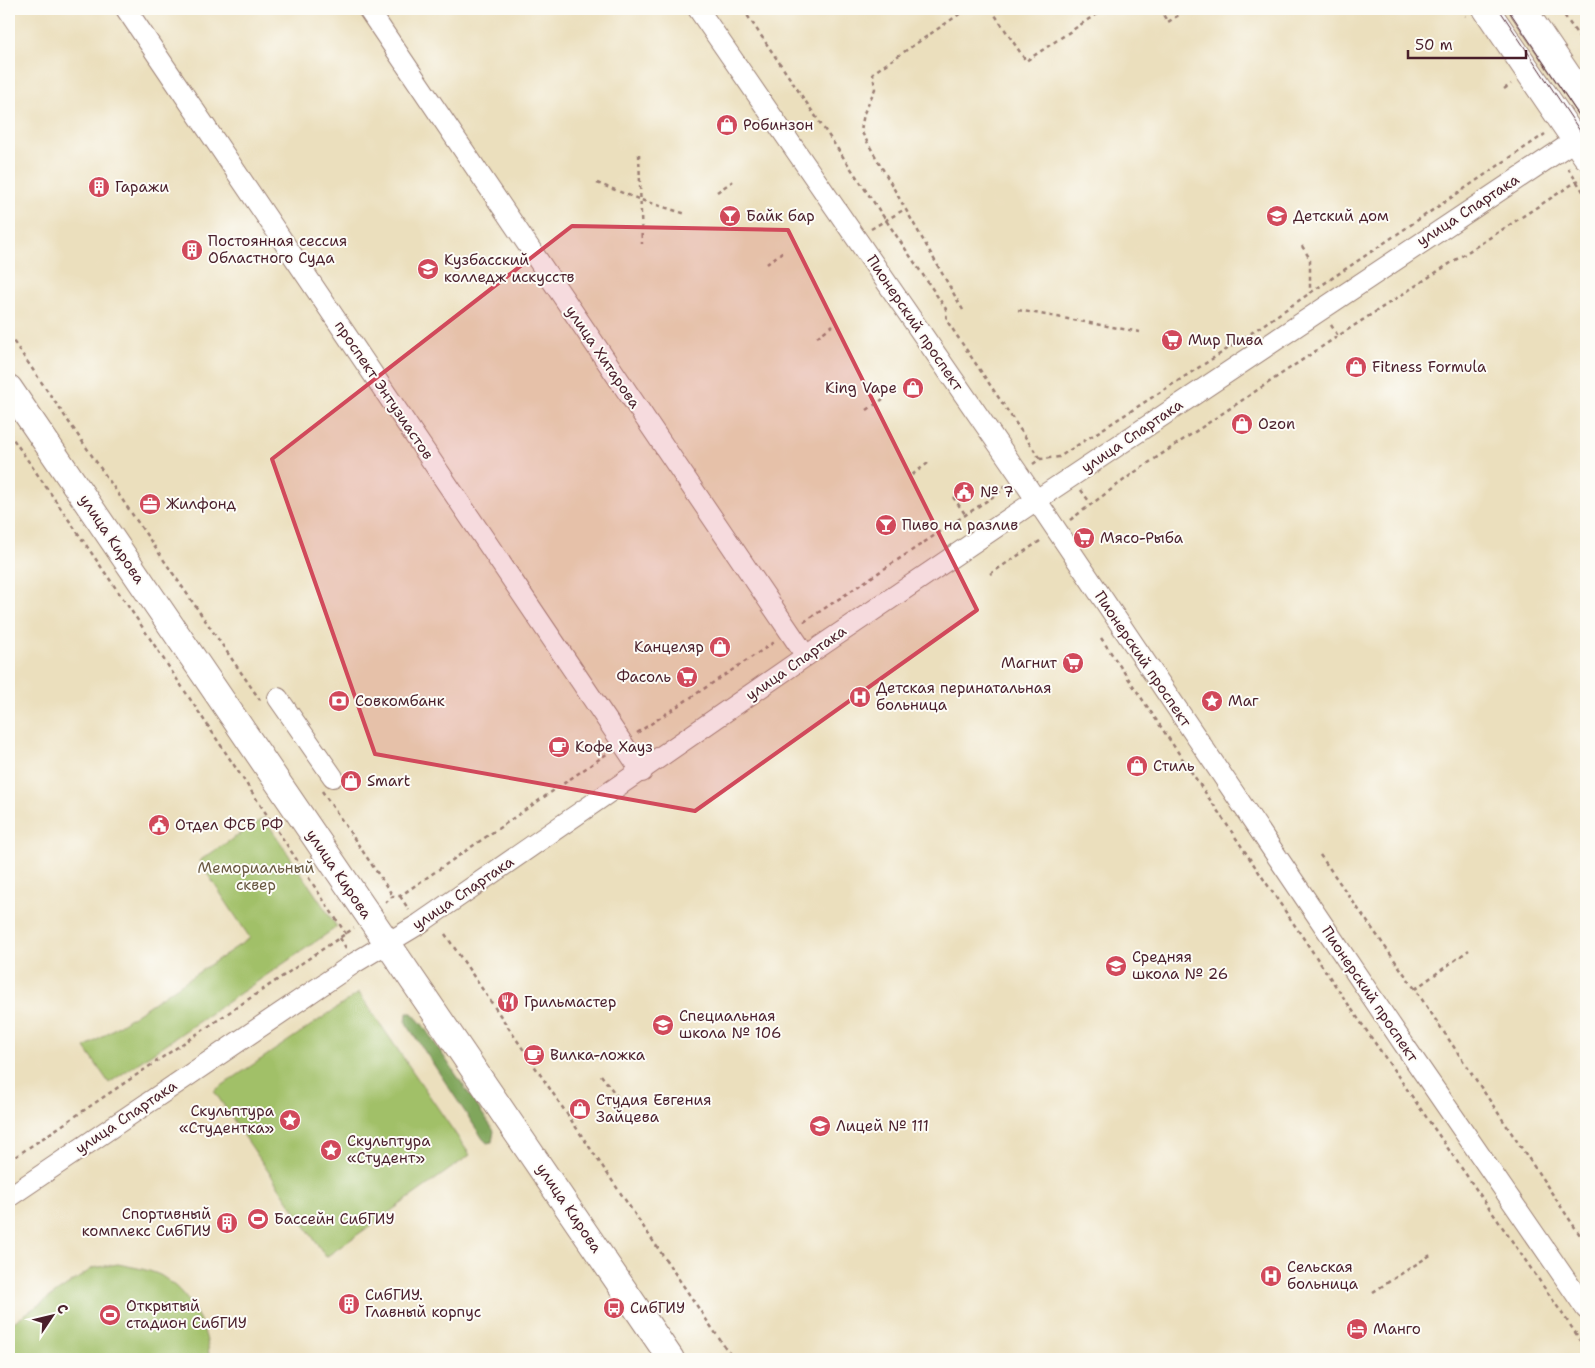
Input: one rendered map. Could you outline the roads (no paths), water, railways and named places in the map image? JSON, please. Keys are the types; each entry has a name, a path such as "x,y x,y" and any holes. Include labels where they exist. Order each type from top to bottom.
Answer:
{"main road":[{"path":"1486,9 1582,143"},
{"path":"1523,9 1586,102"},
{"name":"улица Кирова","path":"9,388 671,1359"}],"street":[{"name":"проспект Энтузиастов","path":"126,9 642,772"},
{"name":"улица Хитарова","path":"368,9 806,656"},
{"name":"Пионерский проспект","path":"698,9 1018,473 1055,531 1412,1057 1586,1309"},
{"name":"улица Спартака","path":"9,1197 386,943 419,924 642,772 806,656 1035,501 1582,143"},
{"path":"269,700 326,781"}],"tram line":[{"path":"1499,9 1586,140"},
{"path":"1508,9 1586,126"}],"place":[{"name":"Робинзон","path":"727,125"},
{"name":"Гаражи","path":"99,187"},
{"name":"Байк бар","path":"730,216"},
{"name":"Детский дом","path":"1277,216"},
{"name":"Постоянная сессия Областного Суда","path":"192,250"},
{"name":"Кузбасский колледж искусств","path":"428,269"},
{"name":"Мир Пива","path":"1172,340"},
{"name":"Fitness Formula","path":"1356,367"},
{"name":"King Vape","path":"913,388"},
{"name":"Ozon","path":"1242,424"},
{"name":"№ 7","path":"964,492"},
{"name":"Жилфонд","path":"150,504"},
{"name":"Пиво на разлив","path":"886,525"},
{"name":"Мясо-Рыба","path":"1084,538"},
{"name":"Канцеляр","path":"720,647"},
{"name":"Магнит","path":"1073,663"},
{"name":"Фасоль","path":"687,677"},
{"name":"Детская перинатальная больница","path":"860,697"},
{"name":"Совкомбанк","path":"339,701"},
{"name":"Маг","path":"1212,701"},
{"name":"Кофе Хауз","path":"559,747"},
{"name":"Стиль","path":"1137,766"},
{"name":"Smart","path":"351,781"},
{"name":"Отдел ФСБ РФ","path":"159,825"},
{"name":"Средняя школа № 26","path":"1116,966"},
{"name":"Грильмастер","path":"508,1002"},
{"name":"Специальная школа № 106","path":"663,1025"},
{"name":"Вилка-ложка","path":"534,1055"},
{"name":"Студия Евгения Зайцева","path":"580,1109"},
{"name":"Скульптура «Студентка»","path":"290,1120"},
{"name":"Лицей № 111","path":"820,1126"},
{"name":"Скульптура «Студент»","path":"331,1150"},
{"name":"Бассейн СибГИУ","path":"258,1219"},
{"name":"Спортивный комплекс СибГИУ","path":"227,1223"},
{"name":"Сельская больница","path":"1271,1276"},
{"name":"СибГИУ. Главный корпус","path":"349,1304"},
{"name":"СибГИУ","path":"614,1308"},
{"name":"Открытый стадион СибГИУ","path":"110,1315"},
{"name":"Манго","path":"1357,1329"}],"park label":[{"name":"Мемориальный сквер","path":"256,876"}]}
